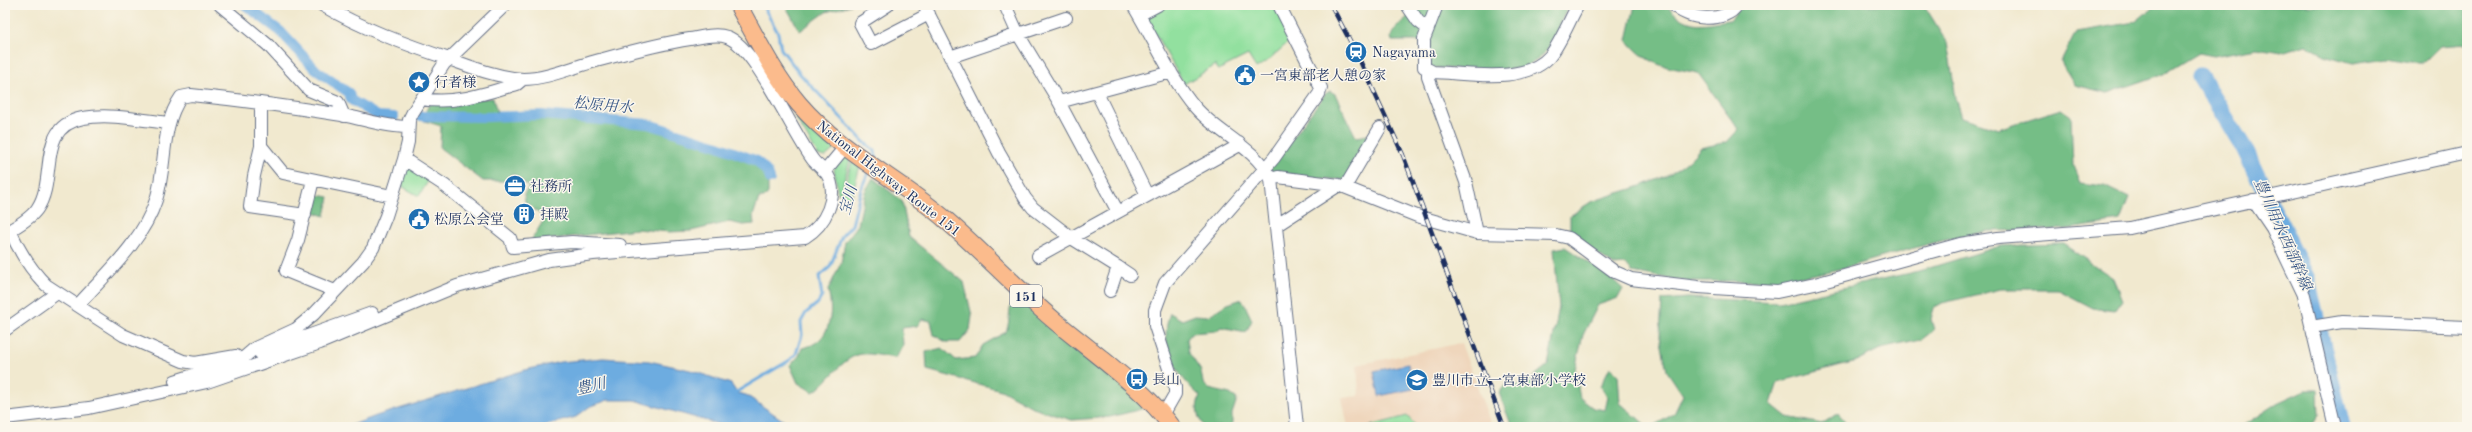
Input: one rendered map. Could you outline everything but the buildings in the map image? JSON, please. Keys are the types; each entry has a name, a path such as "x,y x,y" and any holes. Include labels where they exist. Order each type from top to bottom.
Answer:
{"highway":[{"name":"National Highway Route 151","path":"738,5 782,82 800,104 845,147 947,220 1034,303 1167,421"}],"street":[{"path":"220,5 268,45 309,90 338,102 344,116"},
{"path":"5,418 90,408 207,382 320,343 395,310 479,278 549,260 645,250 805,237 820,224 830,204 832,188 825,171 814,161 750,57 736,42 726,37 711,36 670,42 550,74 523,79 477,69 378,33 322,5"},
{"path":"124,400 130,394 140,390 241,360 246,354 296,329 314,314 373,248 380,233 404,159 408,142 408,128 413,112 449,59 505,5"},
{"path":"888,5 860,23 871,44 926,9 999,153 1025,198 1033,208 1073,239 1130,275"},
{"path":"1005,5 1018,34 1059,102 1118,212"},
{"path":"1158,5 1136,10 1171,72 1196,108 1239,143 1265,168 1271,179 1297,427"},
{"path":"1167,421 1175,394 1175,387 1157,337 1155,310 1158,298 1165,283 1176,268 1265,168 1319,94 1321,88 1279,5"},
{"path":"1407,5 1418,21 1428,29"},
{"path":"1437,5 1424,39 1422,51 1424,67 1428,70 1505,75 1525,72 1538,67 1550,55 1578,5"},
{"path":"1674,5 1689,16 1701,18 1724,14 1737,5"},
{"path":"950,56 1066,18"},
{"path":"1428,70 1428,77 1466,182 1477,233"},
{"path":"1059,102 1171,72"},
{"path":"422,99 450,100 468,98 517,84 523,79"},
{"path":"1097,93 1147,195"},
{"path":"78,305 134,241 151,214 160,187 168,123 178,102 186,95 261,103 344,116 394,127 408,128"},
{"path":"261,103 261,146 254,176 250,207 305,215"},
{"path":"168,123 113,117 84,118 68,123 60,130 52,141 45,188 37,208 8,231 37,276 57,293 123,335 183,361 195,363 264,352 384,309 395,310"},
{"path":"1277,225 1342,186 1380,128"},
{"path":"1038,256 1073,239 1147,195 1236,147 1239,143"},
{"path":"261,146 283,173 392,196"},
{"path":"825,171 845,147"},
{"path":"1271,179 1278,176 1342,186 1417,216 1477,233 1556,235 1569,238 1615,272 1631,279 1698,288 1777,292 1815,284 1960,244 1998,238 2130,228 2467,152"},
{"path":"404,159 444,185 510,238 513,247 572,242 629,245 645,250"},
{"path":"313,180 305,215 286,271 335,291"},
{"path":"2256,199 2272,228 2304,296 2313,326 2335,427"},
{"path":"1110,291 1118,267"},
{"path":"5,330 57,293"},
{"path":"2313,326 2328,323 2467,327"}],"shaded area":[{"name":"豊川市立一宮東部小学校","path":"1461,343 1492,427 1348,427 1342,398 1359,396 1357,365"}],"green space":[{"path":"785,5 851,5 826,12 800,31"},
{"path":"1166,5 1275,5 1292,39 1265,63 1256,68 1248,55 1218,70 1216,65 1184,84 1145,16"},
{"path":"1420,5 1434,5 1420,41 1392,41 1391,37 1393,31"},
{"path":"1441,5 1570,5 1564,14 1554,38 1540,58 1518,69 1494,70 1432,67 1426,52 1426,44"},
{"path":"1635,5 1666,5 1674,13 1688,22 1702,24 1730,20 1742,5 1924,5 1947,42 1956,98 1962,117 1998,129 2061,109 2071,116 2073,166 2080,183 2104,186 2129,198 2120,221 2069,229 1988,231 1932,243 1844,268 1782,281 1683,281 1632,272 1625,264 1614,265 1570,235 1570,216 1594,201 1652,182 1665,176 1690,159 1700,148 1727,142 1739,129 1698,73 1667,67 1651,61 1635,49 1627,40"},
{"path":"2156,5 2467,5 2467,44 2440,46 2424,62 2410,62 2386,58 2353,63 2324,55 2307,45 2281,52 2257,48 2214,56 2199,53 2166,73 2108,93 2075,85 2061,62 2076,32 2135,22"},
{"path":"1330,91 1335,94 1355,135 1357,137 1367,135 1369,139 1345,180 1275,175 1270,169 1325,94"},
{"path":"493,98 497,113 649,125 719,147 757,162 767,174 768,193 764,198 759,198 753,216 754,224 743,225 729,222 691,231 669,232 637,229 535,241 532,239 545,218 525,202 524,194 529,187 512,173 507,181 483,181 440,148 441,126 422,120 430,102"},
{"path":"794,115 837,147 825,157 818,155"},
{"path":"845,155 850,160 840,194 838,193 834,169"},
{"path":"852,161 860,166 851,198 842,195"},
{"path":"408,164 430,178 419,196 403,187 401,183"},
{"path":"873,178 902,201 909,237 964,282 972,316 970,330 960,342 946,342 934,335 931,321 922,319 917,326 902,328 903,345 896,358 866,354 855,356 842,365 813,392 798,383 790,365 799,356 802,348 812,345 825,334 831,308 828,290 841,263 845,242 858,225 865,192"},
{"path":"312,194 329,197 325,216 308,210"},
{"path":"2063,244 2113,278 2122,300 2114,311 2093,308 2057,289 2001,289 1942,303 1934,308 1931,319 1934,330 1921,340 1880,349 1856,361 1778,382 1771,404 1787,417 1822,424 1838,413 1850,427 1651,427 1674,414 1683,395 1667,371 1660,336 1662,300 1688,298 1780,302 1923,270 2000,246"},
{"path":"1565,247 1609,276 1623,289 1618,298 1598,305 1583,335 1575,369 1580,398 1593,408 1605,410 1608,397 1600,387 1610,367 1618,374 1620,403 1648,427 1512,427 1499,393 1507,383 1522,386 1548,365 1559,307 1554,249"},
{"path":"1016,295 1146,400 1142,409 1110,417 1072,420 1036,409 1001,390 927,370 926,352 942,348 956,360 975,358 983,345 1006,332 1011,305"},
{"path":"1242,299 1252,320 1246,332 1221,327 1216,331 1192,333 1187,339 1189,353 1201,371 1203,383 1209,389 1230,394 1237,399 1232,414 1232,425 1237,427 1204,427 1198,412 1200,396 1191,388 1177,369 1168,348 1166,337 1170,313 1182,320 1195,315 1208,316 1225,305"},
{"path":"2305,390 2318,390 2319,415 2311,427 2241,427 2277,403"},
{"path":"1407,416 1417,427 1366,427"}],"water":[{"name":"豊川","path":"603,358 649,361 690,370 731,384 737,393 746,395 793,427 728,427 634,400 608,400 589,407 576,417 541,427 347,427 376,416 525,370 560,362"},
{"path":"1408,364 1413,389 1379,396 1374,371"}],"waterway":[{"name":"松原用水","path":"245,5 280,31 316,70 349,93 351,100 378,116 394,117"},
{"name":"宝川","path":"763,5 778,33 781,49 801,75 864,142 875,151 876,157 874,161"},
{"name":"豊川用水西部幹線","path":"2200,76 2244,148 2307,279 2342,427"},
{"name":"松原用水","path":"418,116 488,117 541,115 648,124 718,146 757,161 768,173 770,179"},
{"name":"宝川","path":"733,394 790,360 796,354 802,335 801,322 806,313 818,303 822,296 819,277 830,267 842,236 852,225 861,189 869,171"}],"railway":[{"path":"1331,5 1356,52 1403,155 1504,427"}],"place":[{"name":"Nagayama","path":"1356,52"},
{"name":"一宮東部老人憩の家","path":"1245,75"},
{"name":"行者様","path":"419,82"},
{"name":"社務所","path":"515,186"},
{"name":"拝殿","path":"524,214"},
{"name":"松原公会堂","path":"419,219"},
{"name":"長山","path":"1137,379"},
{"name":"豊川市立一宮東部小学校","path":"1417,380"}]}
